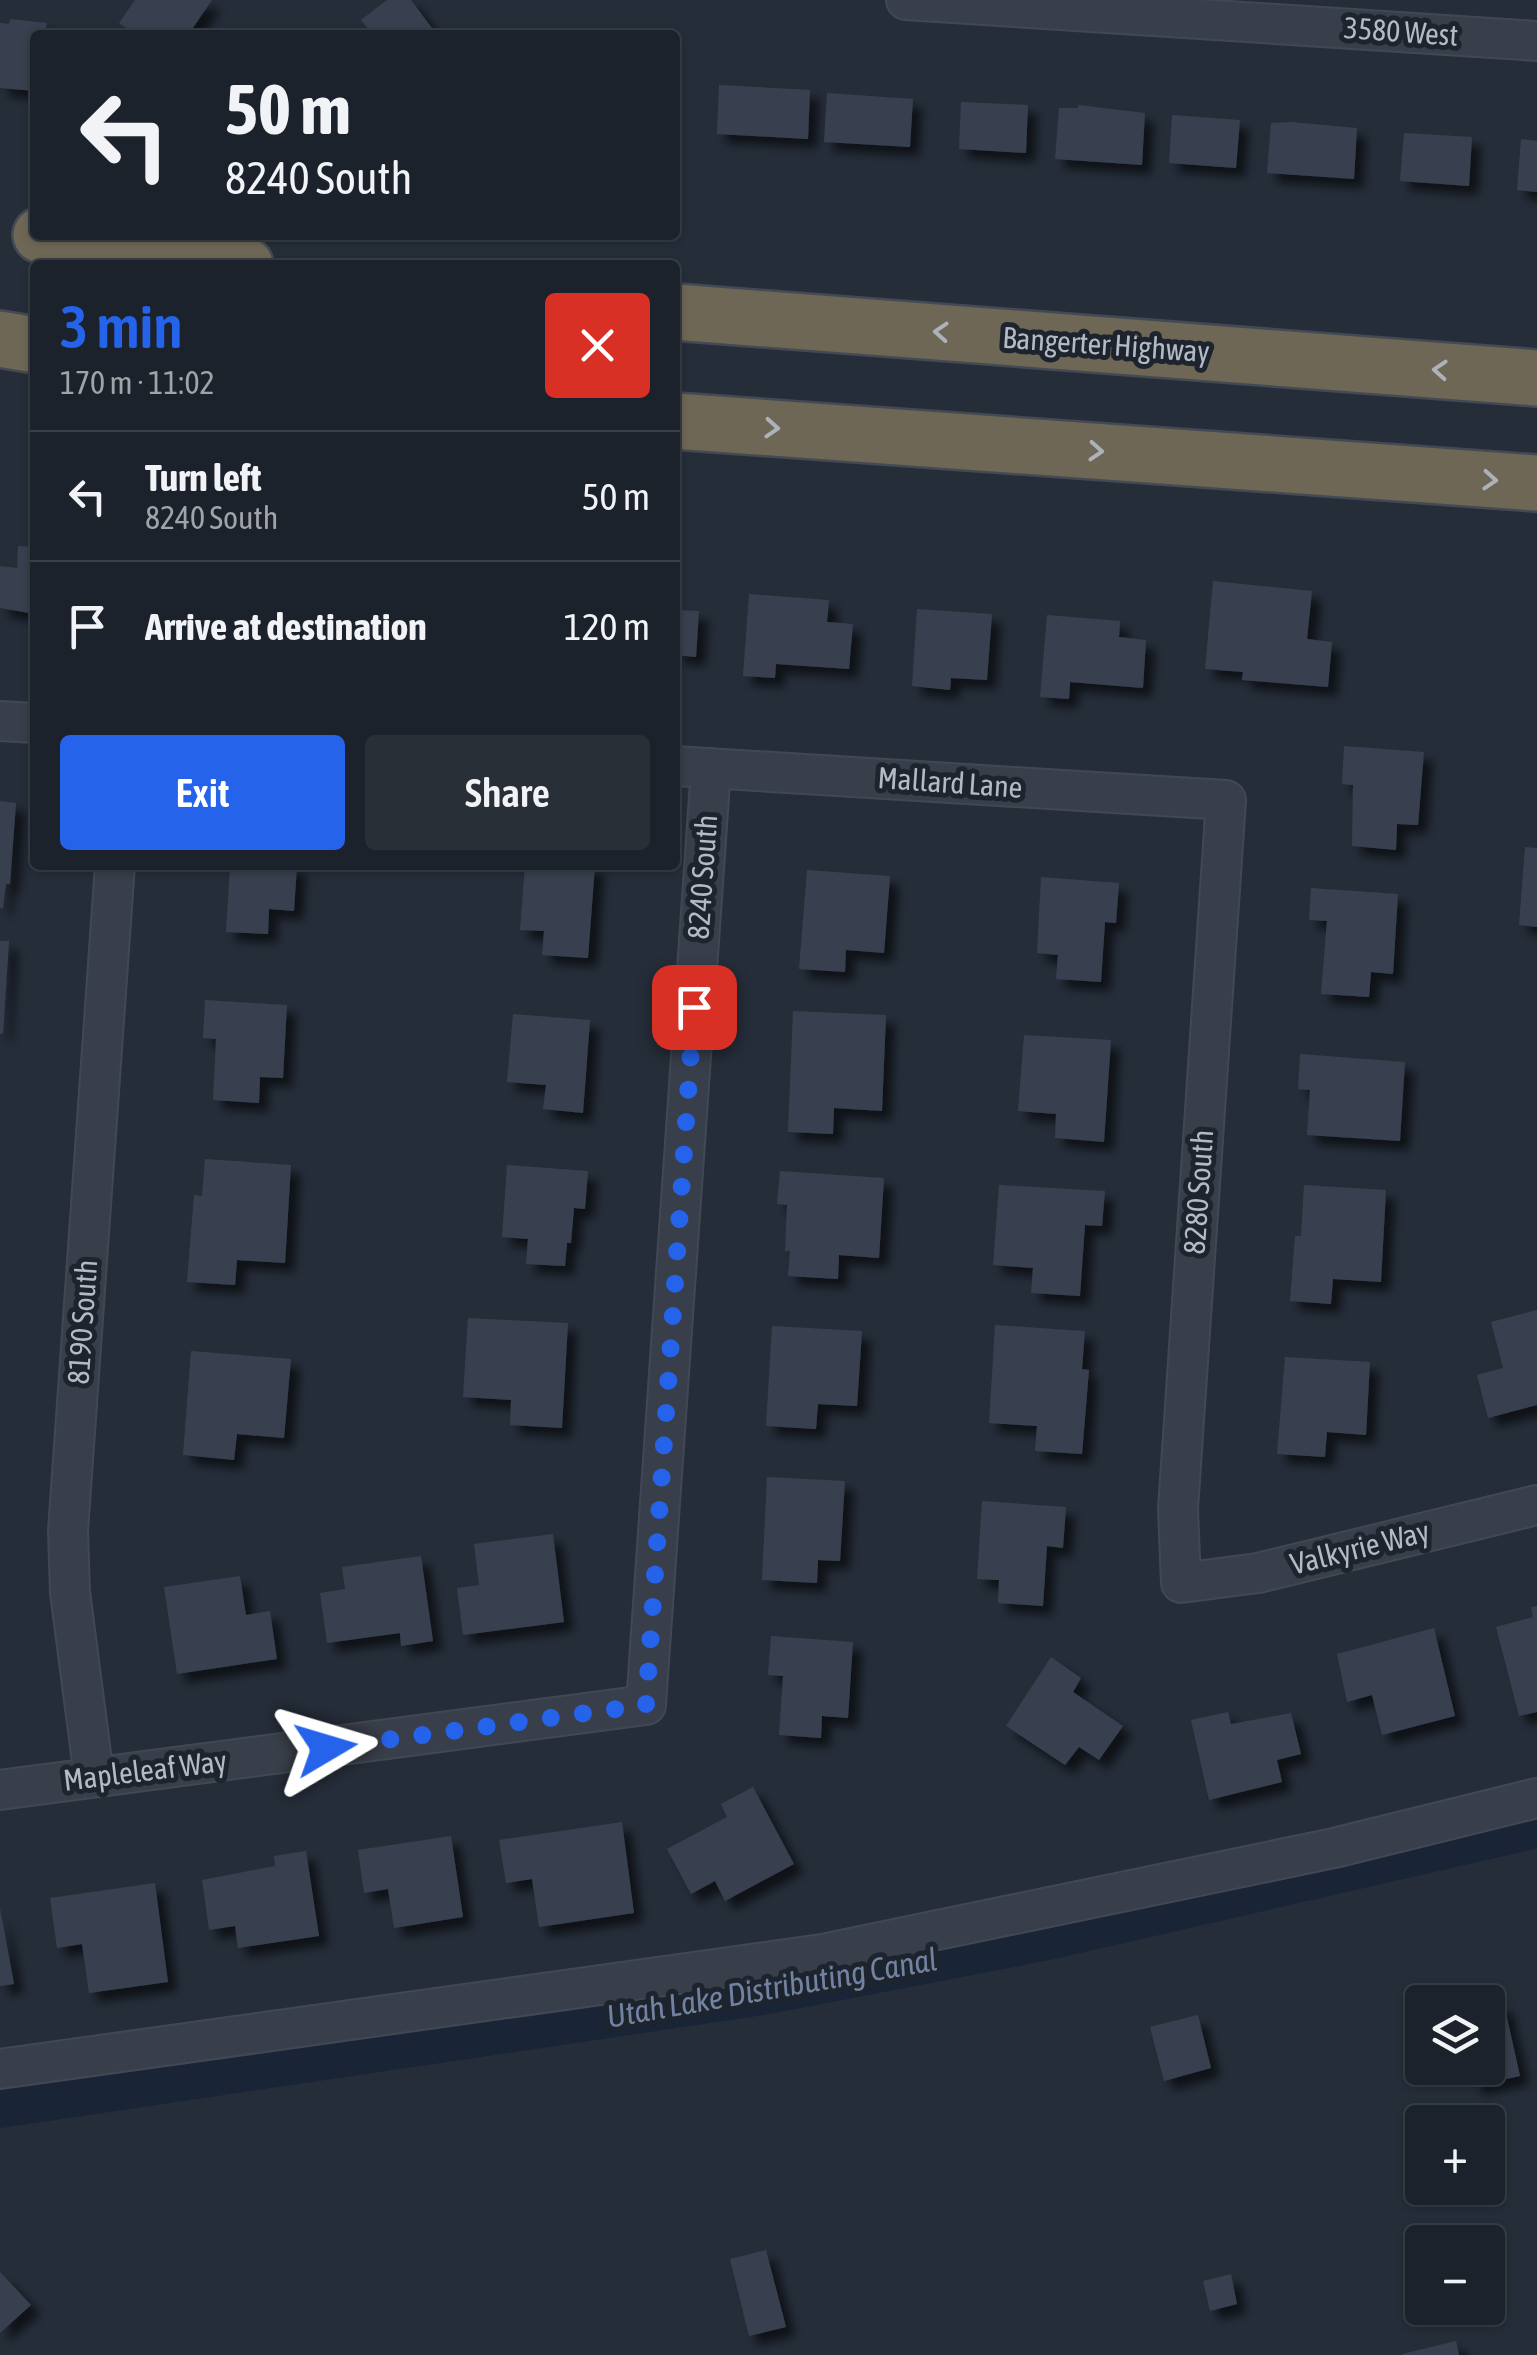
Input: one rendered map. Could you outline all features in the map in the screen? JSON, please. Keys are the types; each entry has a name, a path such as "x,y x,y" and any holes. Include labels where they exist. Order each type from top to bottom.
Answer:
{"highway":[{"path":"0,228 30,233"},
{"path":"78,240 212,260"},
{"name":"Bangerter Highway","path":"680,312 1537,378"},
{"path":"0,339 30,344"},
{"path":"680,420 1537,483"}],"street":[{"name":"3580 West","path":"906,0 1096,6 1537,41"},
{"path":"0,722 30,723"},
{"name":"Mallard Lane","path":"693,767 1226,800"},
{"name":"8240 South","path":"646,1705 693,767"},
{"name":"8280 South","path":"1181,1583 1178,1509 1226,800"},
{"name":"8190 South","path":"94,1778 70,1592 68,1531 116,870"},
{"name":"Valkyrie Way","path":"1181,1583 1258,1573 1537,1505"},
{"name":"Mapleleaf Way","path":"0,1790 646,1705"},
{"path":"0,2069 822,1954 1334,1848 1537,1798"}],"building":[{"path":"135,0 212,0 191,30 129,30 119,23"},
{"path":"387,0 411,0 433,30 369,30 361,20"},
{"path":"10,19 47,23 46,28 61,30 30,30 30,91 0,88 0,23 9,24"},
{"path":"719,85 810,90 808,139 717,134"},
{"path":"827,93 913,99 910,147 824,142"},
{"path":"961,102 1028,105 1026,153 959,149"},
{"path":"1078,105 1145,113 1142,165 1055,159 1059,108"},
{"path":"1172,115 1240,120 1236,168 1169,163"},
{"path":"1271,123 1357,128 1354,179 1267,173"},
{"path":"1404,133 1472,137 1469,186 1400,181"},
{"path":"1521,139 1537,141 1537,192 1517,190"},
{"path":"18,546 30,547 30,613 0,608 0,566 17,568"},
{"path":"1213,581 1312,591 1307,639 1332,642 1328,687 1242,680 1243,672 1205,669"},
{"path":"749,594 829,600 827,622 853,624 849,669 776,664 775,678 743,676"},
{"path":"917,609 992,614 987,680 951,678 950,690 912,686"},
{"path":"680,610 699,611 696,657 680,655"},
{"path":"1047,615 1120,621 1119,637 1146,640 1143,688 1070,682 1069,699 1040,697"},
{"path":"1344,746 1424,752 1418,825 1397,824 1396,850 1352,846 1353,785 1342,784"},
{"path":"0,801 16,803 10,884 6,884 3,908 0,908"},
{"path":"1525,847 1537,848 1537,927 1519,925"},
{"path":"230,870 297,870 294,911 269,909 268,934 226,932"},
{"path":"525,870 595,870 588,958 542,955 544,931 520,930"},
{"path":"807,870 890,876 884,953 846,950 845,972 799,969"},
{"path":"1041,877 1119,883 1116,923 1105,922 1101,982 1056,979 1058,955 1037,953"},
{"path":"1311,888 1398,894 1393,974 1371,972 1369,997 1321,994 1327,921 1309,920"},
{"path":"0,941 9,941 3,1034 0,1034"},
{"path":"205,1000 287,1005 283,1078 260,1077 259,1103 213,1100 216,1039 203,1038"},
{"path":"793,1011 886,1015 882,1111 834,1108 833,1134 788,1132"},
{"path":"513,1014 590,1020 583,1113 543,1109 546,1085 507,1082"},
{"path":"1024,1035 1111,1040 1104,1142 1055,1138 1056,1114 1018,1111"},
{"path":"1300,1054 1405,1062 1400,1141 1307,1135 1310,1090 1298,1089"},
{"path":"205,1159 291,1165 285,1263 237,1260 235,1285 187,1282 194,1195 202,1196"},
{"path":"507,1165 588,1171 585,1209 574,1208 565,1266 526,1264 528,1239 502,1237"},
{"path":"780,1171 884,1178 879,1258 839,1255 838,1279 788,1276 787,1205 777,1204"},
{"path":"999,1185 1105,1191 1102,1226 1085,1225 1080,1296 1031,1293 1033,1268 993,1265"},
{"path":"1304,1185 1386,1190 1381,1282 1333,1279 1331,1304 1290,1301 1295,1236 1301,1236"},
{"path":"1537,1310 1537,1405 1488,1418 1477,1375 1503,1368 1491,1322"},
{"path":"468,1318 568,1323 562,1428 510,1425 511,1400 463,1397"},
{"path":"995,1325 1085,1331 1082,1369 1089,1370 1082,1454 1035,1451 1037,1426 989,1423"},
{"path":"772,1326 862,1331 857,1406 818,1404 816,1429 766,1426"},
{"path":"191,1351 291,1359 284,1438 237,1434 234,1460 183,1455"},
{"path":"1285,1357 1370,1362 1366,1435 1327,1432 1325,1457 1277,1454"},
{"path":"767,1477 845,1481 840,1561 818,1560 817,1583 762,1580"},
{"path":"982,1501 1066,1507 1063,1548 1047,1546 1043,1606 998,1603 999,1580 977,1579"},
{"path":"553,1534 564,1622 463,1635 457,1588 479,1585 474,1544"},
{"path":"421,1556 433,1641 401,1646 400,1633 327,1643 320,1593 345,1589 342,1567"},
{"path":"240,1576 246,1615 270,1611 277,1659 177,1674 164,1587"},
{"path":"1537,1606 1537,1712 1519,1716 1496,1627 1533,1617 1531,1607"},
{"path":"1434,1628 1455,1716 1382,1735 1372,1695 1347,1702 1337,1654"},
{"path":"771,1636 853,1642 848,1718 822,1716 821,1738 779,1735 783,1676 768,1675"},
{"path":"1051,1657 1081,1678 1073,1692 1123,1726 1099,1760 1079,1747 1065,1765 1006,1726"},
{"path":"1228,1712 1231,1724 1291,1713 1301,1754 1277,1760 1282,1782 1209,1800 1191,1720"},
{"path":"753,1787 794,1864 725,1901 715,1881 691,1894 667,1849 727,1817 721,1804"},
{"path":"622,1822 634,1913 539,1927 532,1879 506,1883 499,1840"},
{"path":"451,1836 463,1917 394,1928 388,1889 364,1893 358,1850"},
{"path":"306,1851 319,1936 238,1948 235,1926 209,1930 202,1880 275,1866 274,1856"},
{"path":"155,1883 168,1982 89,1993 82,1944 57,1948 50,1898"},
{"path":"0,1908 14,1984 0,1986"},
{"path":"1505,2008 1520,2076 1505,2079"},
{"path":"1198,2015 1211,2068 1164,2081 1150,2027"},
{"path":"766,2250 786,2327 749,2336 730,2259"},
{"path":"0,2272 31,2305 0,2333"},
{"path":"1231,2274 1237,2304 1210,2311 1203,2281"},
{"path":"1456,2341 1459,2355 1402,2354"}],"waterway":[{"name":"Utah Lake Distributing Canal","path":"0,2107 763,1994 1043,1940 1537,1827"}],"route":[{"path":"326,1748 646,1705 694,1007"}]}
